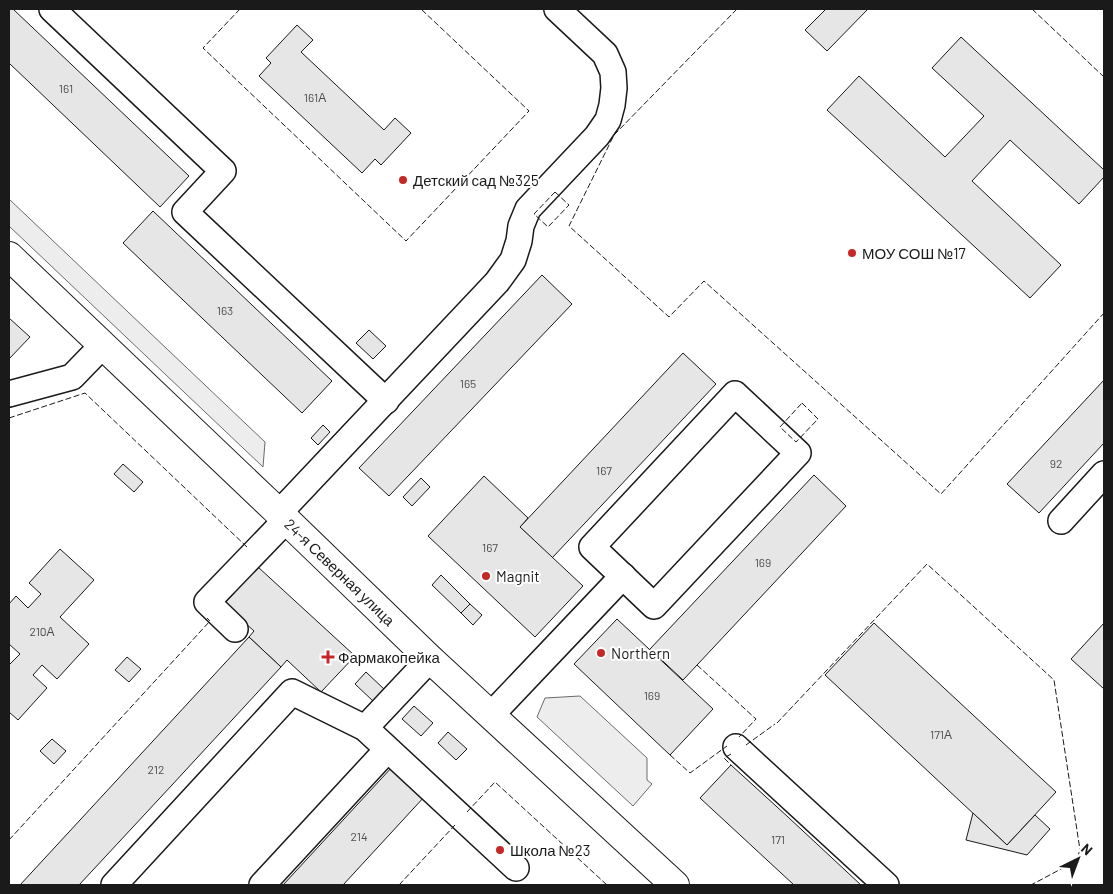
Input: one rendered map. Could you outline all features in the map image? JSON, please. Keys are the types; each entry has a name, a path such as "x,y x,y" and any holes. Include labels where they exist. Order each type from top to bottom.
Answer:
{"main road":[{"name":"24-я Северная улица","path":"9,256 430,659 675,885"}],"street":[{"path":"55,10 223,171 185,212 386,401"},
{"path":"235,628 207,602 386,401 506,270 519,241 521,226 528,209 597,136 608,120 614,88 613,72 605,54 570,13"},
{"path":"9,394 72,377 102,346"},
{"path":"735,394 798,453 654,606 623,576 592,547 735,394"},
{"path":"1061,521 1104,474"},
{"path":"491,715 623,576"},
{"path":"365,728 430,659"},
{"path":"114,885 292,692 365,728 516,868"},
{"path":"736,747 886,885"},
{"path":"262,885 387,750"}],"shaded area":[{"path":"9,199 265,442 263,467 9,226"},
{"path":"580,696 647,758 647,780 652,784 633,806 537,717 545,698"}],"building":[{"path":"9,9 13,9 189,176 160,207 9,63"},
{"path":"826,9 868,9 827,51 805,30"},
{"path":"297,25 313,40 301,52 384,130 395,118 411,133 381,165 375,159 362,173 259,76 271,63 266,58"},
{"name":"МОУ СОШ №17","path":"961,37 1104,170 1104,177 1079,204 1010,140 972,181 1061,265 1030,298 827,110 859,76 945,157 984,116 932,68"},
{"path":"153,211 332,381 302,413 123,243"},
{"path":"542,275 572,304 389,496 359,468"},
{"path":"9,318 30,337 9,359"},
{"path":"369,330 386,346 373,359 356,343"},
{"path":"683,353 716,384 552,558 520,527"},
{"path":"1104,380 1104,443 1039,513 1007,484"},
{"path":"323,425 330,432 318,445 311,438"},
{"path":"123,464 143,482 134,492 114,474"},
{"path":"814,475 846,506 683,680 650,649"},
{"path":"484,476 528,518 520,527 583,586 535,637 428,536"},
{"path":"421,478 430,487 412,506 403,497"},
{"path":"60,549 94,580 60,617 89,644 57,679 42,665 33,675 47,688 18,720 9,712 9,665 20,654 9,644 9,604 16,596 28,608 41,594 29,583"},
{"path":"258,567 355,656 321,692 287,660 281,667 249,637 254,631 224,604"},
{"path":"441,575 470,604 461,613 432,585"},
{"path":"470,604 482,615 473,625 461,613"},
{"path":"617,619 713,709 670,755 574,664"},
{"path":"874,623 1056,792 1007,845 825,675"},
{"path":"1104,623 1104,689 1071,659"},
{"path":"249,637 281,667 79,885 20,885"},
{"path":"127,657 141,669 129,682 115,670"},
{"path":"366,672 385,690 374,702 355,684"},
{"path":"414,706 433,723 421,736 402,719"},
{"path":"448,732 467,749 456,760 438,743"},
{"path":"52,739 66,751 54,764 40,751"},
{"path":"731,765 861,885 794,885 700,798"},
{"path":"393,766 425,796 343,885 283,885"},
{"path":"973,813 1007,845 1035,815 1050,829 1027,855 966,840"}],"fence":[{"path":"240,9 203,48 406,241 529,111 421,9"},
{"path":"737,9 614,135 569,226 669,317 704,281 941,494 1104,313"},
{"path":"1032,9 1104,77"},
{"path":"555,192 569,205 548,227 534,214 555,192"},
{"path":"9,418 85,393 248,548"},
{"path":"802,403 818,419 796,442 780,427 802,403"},
{"path":"777,723 927,564 1054,680 1080,850 1076,861 1031,885"},
{"path":"9,840 210,621 207,618"},
{"path":"697,665 756,719 739,737"},
{"path":"746,745 775,724"},
{"path":"670,755 690,773 727,746"},
{"path":"731,754 724,758 731,765"},
{"path":"467,812 495,782 607,885"},
{"path":"399,885 455,825"}],"place":[{"name":"Детский сад №325","path":"403,180"},
{"name":"МОУ СОШ №17","path":"852,253"},
{"name":"Magnit","path":"486,576"},
{"name":"Northern","path":"601,653"},
{"name":"Фармакопейка","path":"328,657"},
{"name":"Школа №23","path":"500,850"}]}
